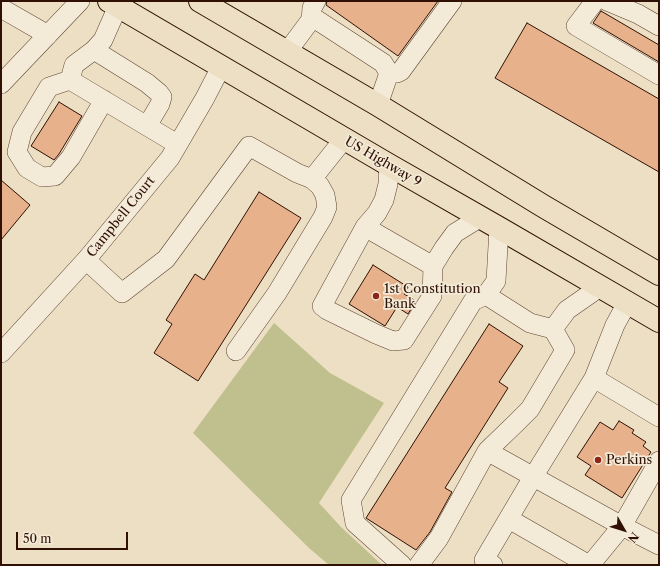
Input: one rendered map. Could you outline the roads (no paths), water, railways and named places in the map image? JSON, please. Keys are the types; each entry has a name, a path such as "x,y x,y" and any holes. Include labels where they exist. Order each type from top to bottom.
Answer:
{"highway":[{"path":"210,3 287,52 659,274"},
{"name":"US Highway 9","path":"113,4 659,321"}],"street":[{"path":"3,78 48,35 80,1"},
{"path":"311,21 312,8 316,1"},
{"path":"389,73 397,73 401,71 452,1"},
{"path":"595,1 576,26 659,75"},
{"path":"607,1 638,14 659,26"},
{"path":"70,80 74,65 94,50 103,40 113,4"},
{"path":"1,8 48,35"},
{"path":"287,52 310,21 317,20 383,63 389,73 378,105"},
{"path":"94,50 147,83 162,97 160,104 146,126"},
{"name":"Campbell Court","path":"1,353 86,260 170,158 221,67"},
{"path":"104,100 71,157 55,176 42,177 27,168 17,152 22,132 49,87 70,80 104,100 146,126 177,144"},
{"path":"312,179 344,139"},
{"path":"86,260 122,293 166,259 249,146 297,173 312,179 320,186 325,195 327,207 323,217 277,293 236,351"},
{"path":"389,165 388,184 384,200 322,306 327,310 392,341 404,340 432,296 433,266 444,248 455,233 490,222 496,281 486,295 473,301 351,500 355,522 402,565"},
{"path":"371,220 433,266"},
{"path":"553,329 567,310 600,286"},
{"path":"419,565 439,538 487,451 530,409 565,350 553,329 530,323 486,295"},
{"path":"493,565 484,560 594,378 615,325 627,303"},
{"path":"594,378 659,417"},
{"path":"487,451 659,545"},
{"path":"509,519 589,565 622,526 659,460"}],"place":[{"name":"1st Constitution Bank","path":"376,296"},
{"name":"Perkins","path":"598,460"}]}
